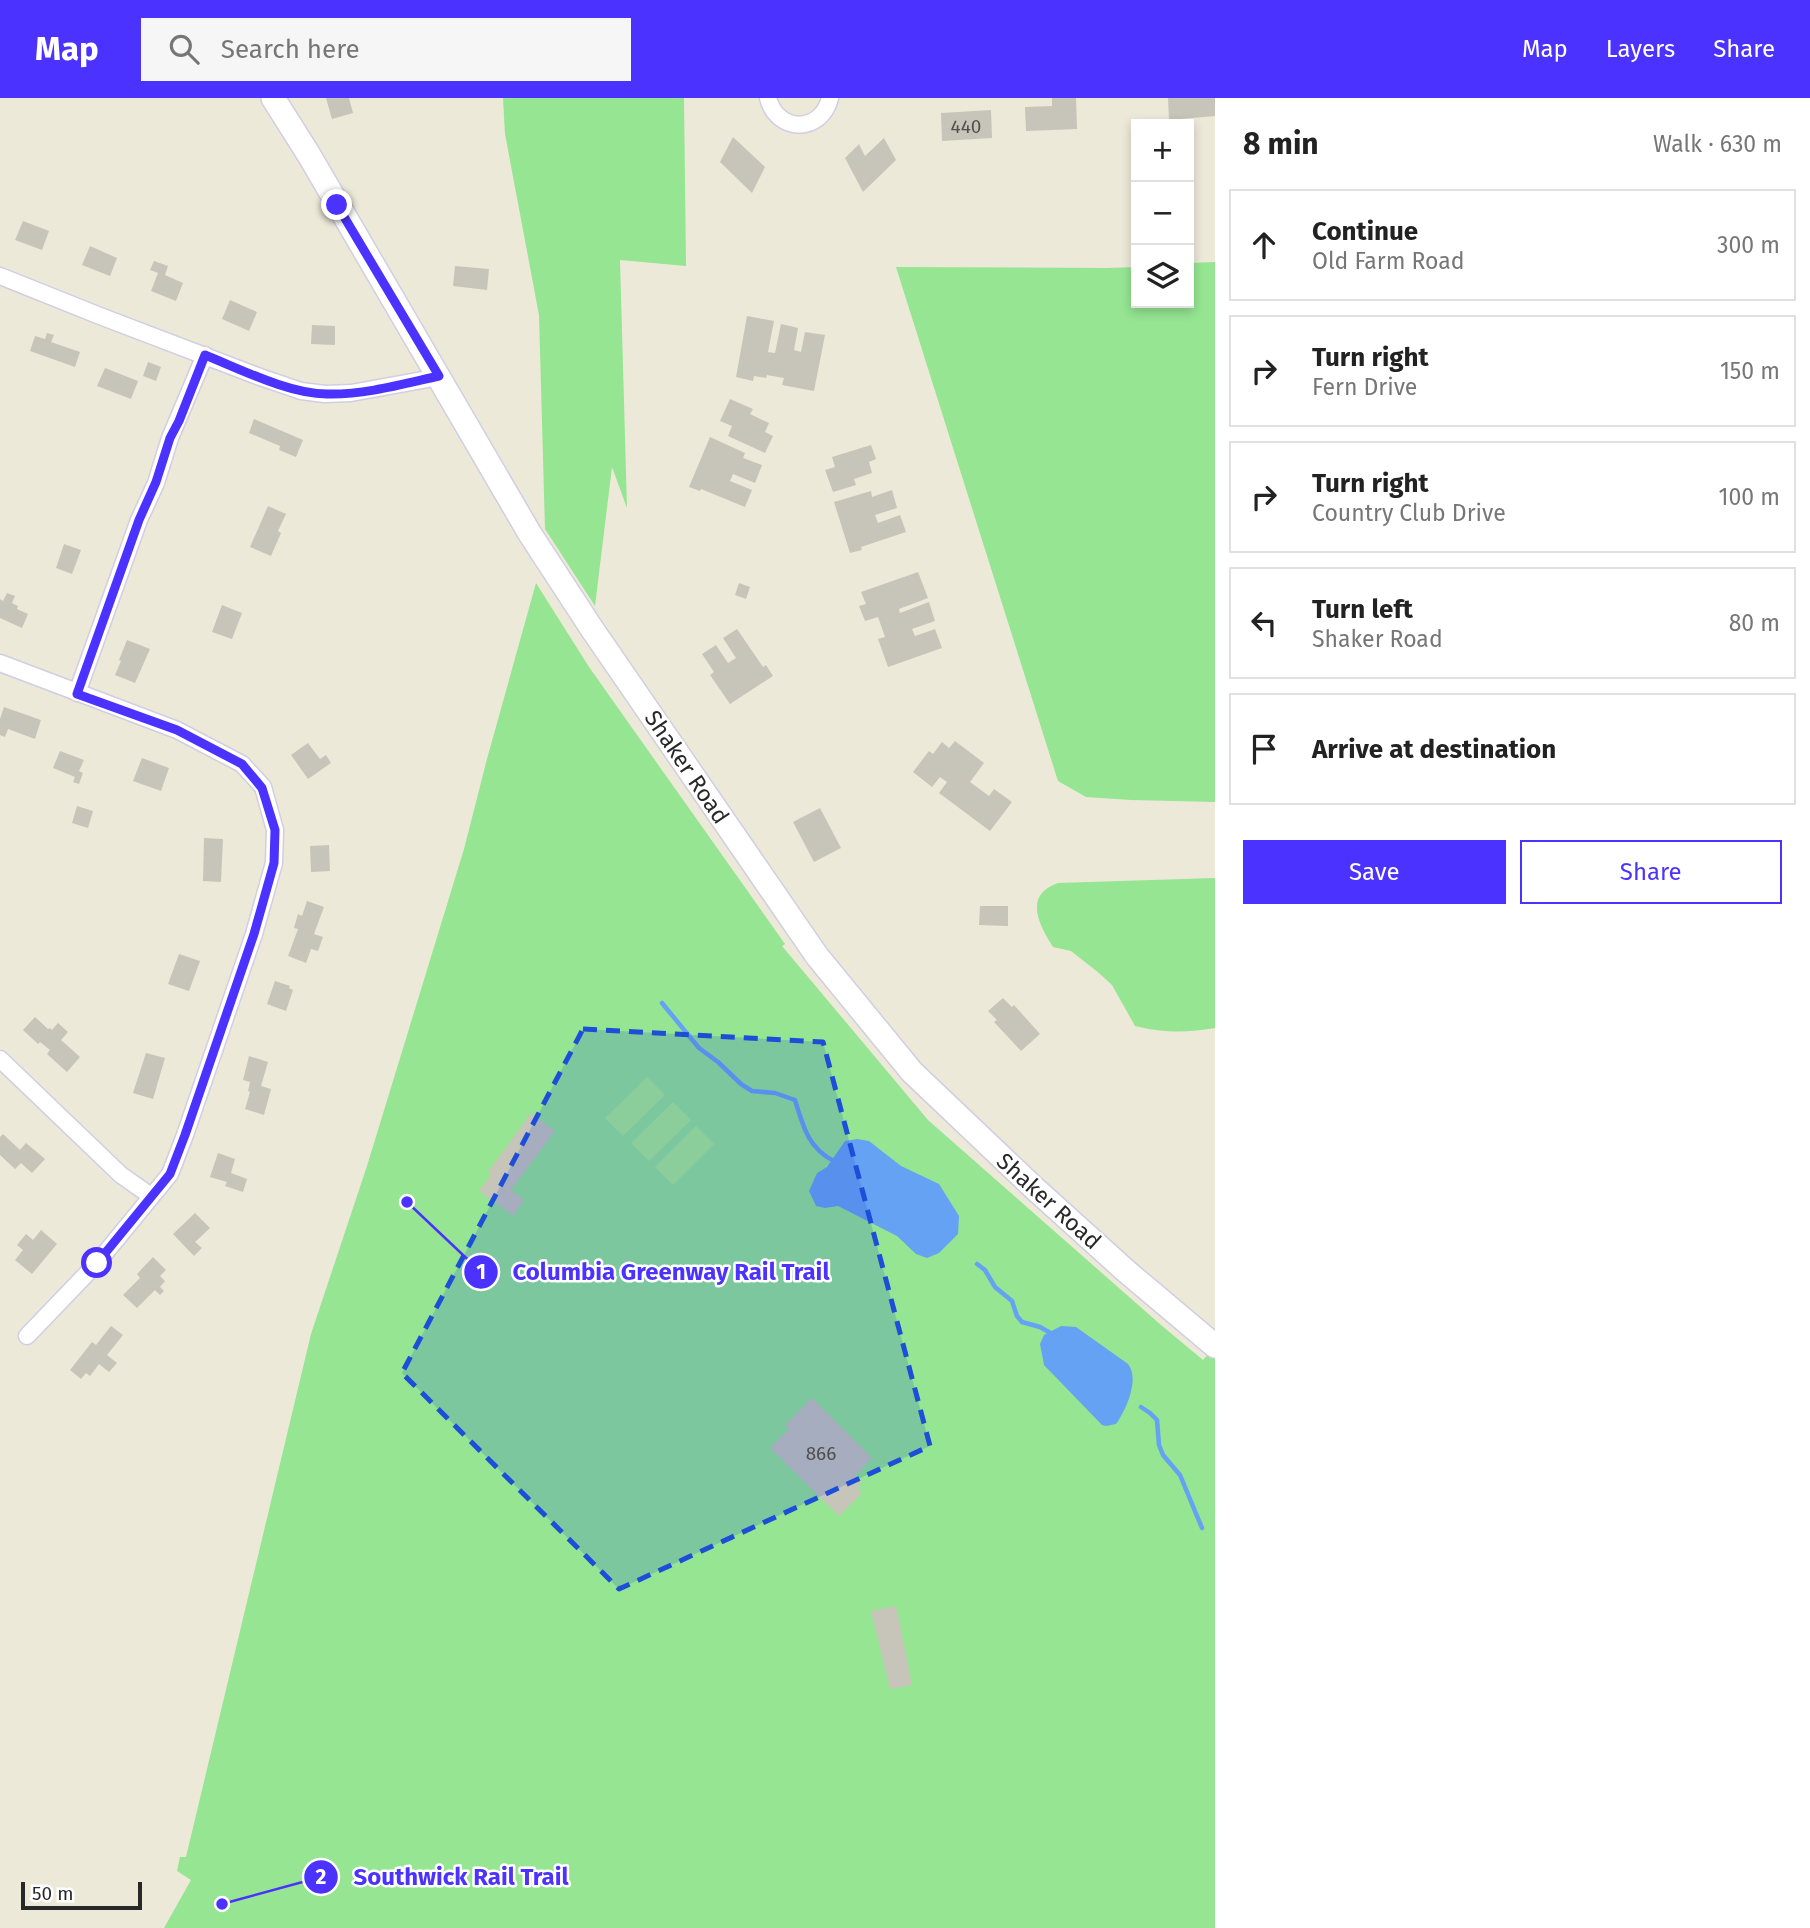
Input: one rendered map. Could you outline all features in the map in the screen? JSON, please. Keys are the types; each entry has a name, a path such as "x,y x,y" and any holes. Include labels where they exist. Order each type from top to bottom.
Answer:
{"street":[{"name":"Shaker Road","path":"273,98 530,534 592,629 817,956 912,1072 994,1152 1126,1271 1215,1346"},
{"path":"768,98 778,117 797,125 816,120 825,111 830,98"},
{"path":"0,276 291,387 325,394 351,393 439,376"},
{"path":"77,694 139,520 205,355"},
{"path":"0,663 177,730 242,764 262,788 275,830 274,863 250,947 170,1174 97,1263 27,1336"},
{"path":"0,1059 121,1175 151,1196"}],"highlighted area":[{"path":"583,1029 823,1042 930,1446 619,1589 402,1373"}],"green space":[{"path":"503,98 684,98 686,266 620,260 627,508 612,467 595,606 545,529 539,315 505,134"},
{"path":"1215,262 1215,802 1086,797 1058,781 896,267 1131,267 1131,308 1194,308 1194,263"},
{"path":"536,583 589,667 785,944 782,946 928,1120 1203,1360 1215,1346 1215,1928 164,1928 191,1880 177,1871 180,1857 186,1857 311,1334 367,1166 464,849"},
{"path":"1215,878 1215,1028 1175,1032 1135,1026 1112,985 1071,951 1053,947 1037,911 1040,895 1058,883"},
{"path":"647,1077 665,1095 623,1136 605,1118"},
{"path":"673,1102 691,1120 649,1161 631,1143"},
{"path":"696,1126 714,1144 673,1185 655,1167"}],"water":[{"path":"845,1141 869,1141 901,1166 939,1184 959,1216 958,1234 939,1253 927,1258 916,1254 897,1236 838,1206 816,1206 809,1191 817,1173 827,1167"},
{"path":"1061,1326 1076,1327 1128,1364 1133,1378 1132,1386 1124,1411 1116,1424 1102,1425 1044,1365 1040,1344 1044,1335"}],"building":[{"path":"326,98 349,98 353,113 332,119"},
{"path":"1052,98 1076,98 1077,129 1026,131 1025,107 1052,106"},
{"path":"1168,98 1215,98 1215,116 1169,119"},
{"path":"991,110 992,138 942,141 941,113"},
{"path":"733,137 765,167 752,193 720,162"},
{"path":"884,138 896,160 863,192 845,158 859,144 865,156"},
{"path":"23,221 49,231 42,250 15,240"},
{"path":"90,246 117,258 110,276 82,265"},
{"path":"154,261 168,266 165,275 183,283 176,301 151,291 158,273 150,270"},
{"path":"455,266 489,269 487,290 453,286"},
{"path":"230,300 257,312 249,331 222,319"},
{"path":"747,316 774,321 768,352 775,353 781,324 798,328 794,350 801,352 805,332 825,335 814,391 782,385 784,378 754,376 753,381 736,377"},
{"path":"312,325 335,326 335,345 311,344"},
{"path":"47,333 54,335 51,342 80,352 75,367 30,351 35,336 45,339"},
{"path":"148,362 161,367 156,381 143,376"},
{"path":"105,368 138,381 131,399 97,386"},
{"path":"730,399 753,409 750,414 769,423 765,432 773,436 765,453 728,436 732,426 720,421"},
{"path":"254,419 303,440 296,457 279,450 280,446 249,433"},
{"path":"710,437 745,453 743,458 762,465 755,483 733,474 730,481 752,490 745,507 701,489 700,491 689,487"},
{"path":"871,445 876,459 869,462 872,473 854,479 856,485 833,492 825,470 835,467 832,457"},
{"path":"892,490 897,508 875,515 878,523 900,515 906,532 850,553 834,502 871,491 872,497"},
{"path":"268,506 286,514 271,556 250,547"},
{"path":"64,544 81,550 72,574 56,568"},
{"path":"918,572 928,598 899,609 900,613 929,602 935,621 912,629 915,636 935,629 942,648 888,667 878,639 885,637 878,617 865,621 859,606 866,604 861,592"},
{"path":"739,583 750,587 746,599 735,595"},
{"path":"7,593 15,596 12,603 18,606 17,609 28,614 22,628 0,618 0,599 3,601"},
{"path":"222,605 242,613 232,639 212,632"},
{"path":"737,629 763,667 766,665 773,676 730,704 710,675 714,672 702,654 716,645 728,663 736,658 723,638"},
{"path":"127,640 150,649 135,683 115,675"},
{"path":"4,707 41,720 35,739 8,729 5,737 0,735 0,719"},
{"path":"955,741 984,763 970,782 989,796 994,789 1012,802 990,831 939,793 947,782 940,777 932,787 913,772 929,751 933,754 942,742 949,748"},
{"path":"308,743 320,759 326,755 331,763 308,779 291,755"},
{"path":"60,751 84,760 79,771 83,773 79,784 73,782 75,777 53,768"},
{"path":"142,758 169,768 161,791 133,781"},
{"path":"77,806 93,811 88,828 72,823"},
{"path":"820,808 841,848 814,862 793,822"},
{"path":"204,838 223,839 221,882 203,881"},
{"path":"329,845 330,871 311,872 310,846"},
{"path":"307,901 324,907 314,934 323,937 318,951 311,949 306,963 288,956 298,929 294,928 298,914 302,916"},
{"path":"980,906 1008,906 1008,926 979,925"},
{"path":"179,954 200,961 189,991 168,984"},
{"path":"275,981 290,986 293,990 286,1011 267,1004"},
{"path":"1003,998 1012,1007 1014,1005 1040,1034 1021,1051 994,1022 997,1020 988,1011"},
{"path":"35,1017 48,1029 52,1030 58,1023 68,1032 61,1040 80,1057 67,1072 47,1054 50,1050 40,1042 38,1044 23,1030"},
{"path":"146,1053 165,1058 153,1099 133,1093"},
{"path":"249,1056 268,1062 261,1086 271,1089 264,1115 245,1109 250,1082 243,1080"},
{"path":"531,1113 555,1131 511,1190 524,1200 513,1216 479,1191 491,1175 488,1172"},
{"path":"3,1134 20,1150 26,1143 45,1159 32,1173 21,1163 15,1169 0,1155 0,1137"},
{"path":"218,1153 235,1159 231,1173 247,1179 243,1192 225,1186 227,1182 210,1177"},
{"path":"195,1213 210,1228 195,1242 202,1248 194,1256 173,1234"},
{"path":"41,1230 57,1244 32,1274 15,1260 23,1250 17,1245 26,1234 33,1240"},
{"path":"153,1257 166,1270 160,1276 165,1281 160,1287 164,1291 160,1295 155,1290 137,1308 123,1295 140,1278 137,1274"},
{"path":"111,1326 123,1335 107,1355 117,1363 109,1372 99,1364 90,1376 86,1373 81,1379 70,1370 92,1342 96,1345"},
{"path":"812,1398 872,1458 855,1476 862,1483 857,1488 862,1493 839,1516 770,1448 789,1429 785,1425"},
{"path":"896,1606 912,1685 890,1689 871,1611"}],"waterway":[{"path":"662,1003 699,1048 741,1084 752,1091 775,1093 795,1100 812,1143 834,1161"},
{"path":"977,1264 985,1270 995,1287 1012,1301 1022,1322 1040,1327 1054,1335"},
{"path":"1141,1407 1157,1420 1159,1445 1163,1455 1180,1475 1202,1528"}],"place":[{"name":"Columbia Greenway Rail Trail","path":"407,1202"},
{"name":"Southwick Rail Trail","path":"222,1904"}],"route":[{"path":"97,1263 170,1174 254,934 274,863 275,830 262,788 242,764 177,730 77,694 139,520 205,355 301,391 325,394 351,393 439,376 337,205"}]}
